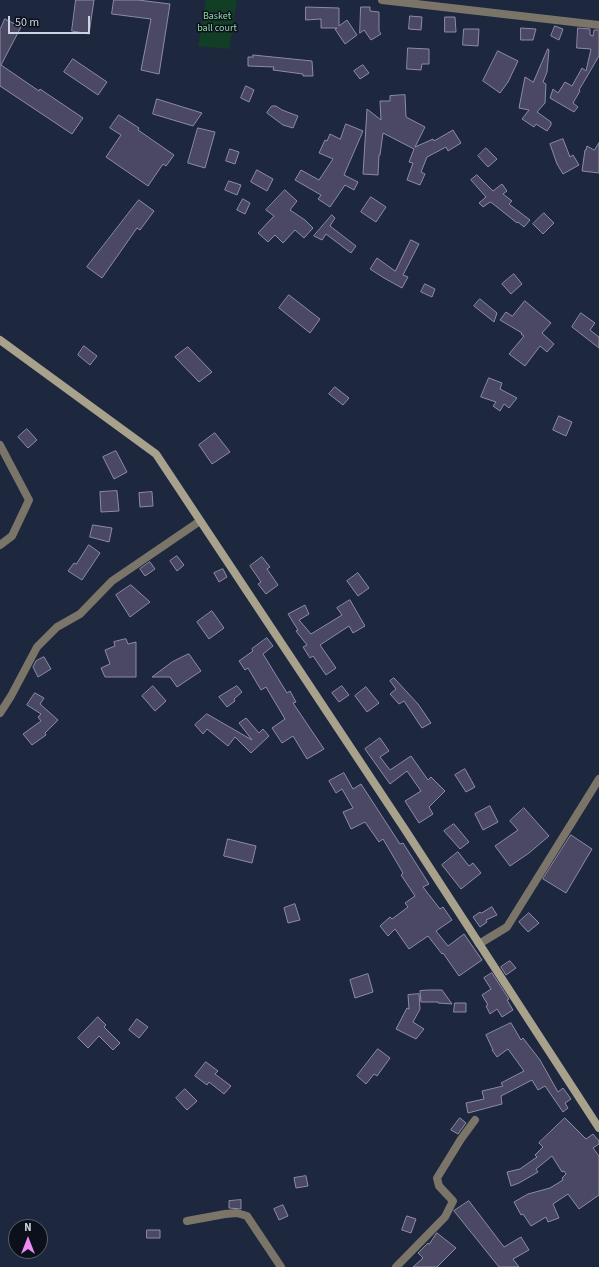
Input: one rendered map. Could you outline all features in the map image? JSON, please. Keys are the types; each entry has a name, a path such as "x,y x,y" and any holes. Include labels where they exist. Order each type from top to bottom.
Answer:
{"main road":[{"path":"0,340 156,454 599,1128"}],"street":[{"path":"382,0 430,3 599,25"},
{"path":"0,445 29,500 12,536 0,545"},
{"path":"0,713 11,696 37,647 57,627 80,614 112,581 200,521"},
{"path":"479,944 507,927 599,779"},
{"path":"396,1267 445,1217 453,1201 439,1186 437,1178 461,1139 475,1120"},
{"path":"187,1221 224,1214 237,1213 247,1216 281,1267"}],"green space":[{"name":"Basket ball court","path":"206,0 237,0 229,49 198,46"}],"building":[{"path":"76,0 94,0 89,34 72,31"},
{"path":"114,0 138,0 170,4 159,74 141,70 151,19 112,14"},
{"path":"306,7 339,8 339,26 347,20 357,35 345,44 335,29 337,28 321,28 321,19 306,20"},
{"path":"361,7 370,7 370,11 379,12 379,31 381,34 371,40 364,30 360,33"},
{"path":"410,16 422,17 421,30 409,29"},
{"path":"445,17 455,17 456,32 445,32"},
{"path":"5,19 21,27 1,65 39,91 40,89 83,118 72,134 0,86 0,30"},
{"path":"555,26 563,29 559,40 551,36"},
{"path":"521,28 536,29 533,40 521,40"},
{"path":"578,28 590,29 590,35 593,36 594,30 599,30 599,56 573,103 578,107 574,112 550,98 553,89 558,93 565,82 572,86 582,68 586,71 591,49 577,48"},
{"path":"464,29 479,29 478,46 463,45"},
{"path":"408,48 429,49 429,64 422,64 421,70 407,69"},
{"path":"548,49 547,72 543,82 546,84 545,103 537,112 551,122 551,125 547,131 536,124 534,127 522,119 529,110 519,108 525,77 533,82"},
{"path":"498,51 518,61 508,82 500,93 483,81"},
{"path":"253,55 312,61 313,76 303,76 303,74 273,70 274,67 248,66 248,57 253,57"},
{"path":"73,59 107,82 98,95 64,72"},
{"path":"363,65 369,73 360,79 354,71"},
{"path":"246,86 254,90 249,102 241,98"},
{"path":"405,95 406,117 425,127 415,147 433,139 434,141 453,130 461,143 448,151 446,147 427,157 421,172 425,174 420,185 407,180 413,163 409,162 414,149 383,133 379,155 378,175 363,174 367,109 381,120 380,101 390,101 390,96"},
{"path":"157,99 202,113 193,126 153,114"},
{"path":"272,106 276,106 298,116 293,128 283,125 267,113"},
{"path":"119,115 139,128 138,130 174,155 166,166 163,164 148,186 106,157 121,135 110,128"},
{"path":"346,124 363,131 344,175 358,182 354,190 345,185 330,207 318,199 321,195 295,180 301,170 319,180 333,159 319,153 325,140 327,141 330,134 340,139"},
{"path":"198,128 215,132 205,168 188,163"},
{"path":"563,139 570,157 573,155 579,165 563,174 557,164 550,144"},
{"path":"599,143 599,173 582,171 587,146 594,150"},
{"path":"486,148 497,159 488,167 478,156"},
{"path":"230,149 239,152 235,164 226,161"},
{"path":"257,170 273,179 267,191 251,182"},
{"path":"477,175 493,191 502,184 507,191 503,194 512,201 509,204 530,220 524,227 492,203 490,202 483,207 479,203 486,197 471,180"},
{"path":"229,181 241,185 237,195 225,190"},
{"path":"285,190 297,201 290,210 305,220 313,228 304,238 295,230 283,243 275,235 268,242 258,233 274,216 266,210"},
{"path":"371,197 386,207 376,222 361,212"},
{"path":"243,199 250,203 245,214 237,210"},
{"path":"139,200 154,211 140,230 137,228 102,278 87,267"},
{"path":"544,213 554,223 543,234 533,224"},
{"path":"332,215 335,218 330,226 356,246 351,253 326,234 322,240 314,236"},
{"path":"411,240 419,244 403,275 408,277 402,288 370,269 377,258 395,271"},
{"path":"514,274 522,284 511,294 502,284"},
{"path":"425,284 435,289 432,297 421,292"},
{"path":"289,295 320,319 310,333 279,308"},
{"path":"480,299 497,313 494,322 474,306"},
{"path":"525,301 551,323 542,333 554,344 547,352 540,346 525,366 509,354 524,336 521,334 522,333 500,320 506,312 512,316"},
{"path":"581,313 595,323 590,330 599,337 599,348 572,327"},
{"path":"84,346 97,356 90,365 78,355"},
{"path":"188,347 212,372 199,382 175,357"},
{"path":"489,378 502,383 500,389 517,398 509,408 504,404 500,411 493,406 496,402 481,397"},
{"path":"335,387 349,398 343,405 329,394"},
{"path":"559,416 572,422 566,436 553,430"},
{"path":"27,429 37,440 28,448 18,437"},
{"path":"215,433 230,452 212,464 199,445"},
{"path":"116,451 127,472 114,479 103,457"},
{"path":"117,491 119,511 101,512 100,492"},
{"path":"152,492 153,506 140,507 139,493"},
{"path":"93,525 112,528 109,542 90,537"},
{"path":"89,545 100,553 82,580 68,571 74,563 76,564"},
{"path":"177,556 184,565 177,571 170,561"},
{"path":"262,557 270,567 267,569 278,585 266,594 258,584 261,582 250,566"},
{"path":"150,562 155,569 145,576 140,569"},
{"path":"223,569 227,577 219,582 214,573"},
{"path":"358,573 369,588 358,596 347,581"},
{"path":"131,585 150,602 130,617 116,595"},
{"path":"350,600 365,626 353,633 349,626 320,645 336,668 326,675 313,656 310,658 303,647 307,645 296,631 298,630 288,614 305,605 309,614 299,620 311,634 342,615 337,608"},
{"path":"212,611 224,628 209,639 197,622"},
{"path":"267,638 273,646 263,654 287,693 290,691 296,702 293,703 324,749 307,759 293,736 282,743 272,728 285,719 266,687 261,690 248,668 245,670 239,661"},
{"path":"126,639 128,644 136,642 136,677 105,677 101,668 110,664 105,650 115,646 114,642"},
{"path":"189,654 201,671 177,687 170,677 152,677 172,662"},
{"path":"44,657 51,669 38,677 33,667 36,661"},
{"path":"394,678 418,704 431,723 422,728 404,701 399,704 390,694 396,689 390,681"},
{"path":"153,686 166,701 155,711 142,696"},
{"path":"237,686 242,692 234,699 235,701 227,707 219,697"},
{"path":"342,686 349,695 339,702 332,693"},
{"path":"366,687 379,703 367,712 355,696"},
{"path":"35,693 44,698 40,704 58,720 45,733 46,735 32,745 23,734 41,721 38,717 41,714 27,705"},
{"path":"207,714 252,740 239,723 246,718 259,733 263,729 269,736 251,753 235,737 228,746 207,729 203,734 195,725"},
{"path":"380,738 389,751 380,757 390,770 411,756 428,780 431,777 445,791 429,807 433,814 419,823 405,801 421,791 407,771 390,784 365,749"},
{"path":"465,769 475,787 466,792 455,775"},
{"path":"344,773 353,789 361,784 400,844 403,843 429,884 423,887 440,909 443,907 452,920 436,931 448,946 464,934 482,960 459,976 443,953 442,954 428,936 409,949 395,929 388,936 380,926 390,917 392,919 408,907 405,903 415,896 401,875 403,873 383,839 379,842 365,822 351,829 343,812 353,808 342,789 336,793 329,781"},
{"path":"490,806 498,822 483,830 475,814"},
{"path":"524,808 549,836 529,853 510,866 495,846 518,830 510,821"},
{"path":"454,824 469,842 460,849 444,831"},
{"path":"571,835 592,849 566,893 543,879"},
{"path":"228,839 256,846 252,863 224,856"},
{"path":"458,852 469,866 473,863 481,873 461,889 442,865"},
{"path":"295,904 300,920 288,923 284,908"},
{"path":"492,907 497,915 486,920 487,922 480,927 473,917"},
{"path":"529,913 539,923 528,932 519,922"},
{"path":"510,961 516,968 506,975 501,967"},
{"path":"492,973 509,999 507,1000 513,1010 502,1017 497,1009 490,1014 486,1006 488,1005 482,995 491,989 484,978"},
{"path":"368,974 373,992 355,998 350,980"},
{"path":"442,990 452,1004 421,1002 420,991"},
{"path":"419,994 420,1009 413,1022 424,1029 416,1039 396,1029 407,1008 409,1009 408,995"},
{"path":"455,1003 466,1003 466,1012 454,1012"},
{"path":"98,1017 106,1025 104,1027 120,1043 113,1050 99,1036 88,1048 78,1038"},
{"path":"137,1019 148,1027 139,1038 129,1030"},
{"path":"511,1023 521,1040 523,1038 540,1060 558,1092 563,1088 571,1099 565,1103 568,1108 563,1112 545,1086 538,1090 532,1080 501,1096 502,1104 468,1113 466,1103 484,1099 482,1091 503,1086 501,1083 524,1071 508,1049 497,1057 492,1050 486,1035"},
{"path":"378,1049 390,1058 377,1076 374,1074 366,1084 357,1076"},
{"path":"206,1062 218,1071 215,1074 231,1086 224,1094 209,1082 207,1085 195,1076"},
{"path":"185,1089 197,1101 187,1110 176,1098"},
{"path":"460,1118 466,1123 458,1134 451,1130"},
{"path":"565,1118 586,1139 593,1134 599,1141 599,1144 593,1148 599,1156 599,1195 579,1209 568,1194 553,1204 559,1218 548,1222 546,1217 531,1226 523,1214 521,1215 514,1202 528,1194 550,1188 563,1180 562,1178 566,1174 564,1171 562,1172 552,1156 536,1169 538,1172 511,1186 507,1172 520,1169 537,1157 535,1155 543,1147 539,1143"},
{"path":"306,1176 308,1186 296,1188 294,1178"},
{"path":"241,1200 241,1209 229,1208 229,1201"},
{"path":"469,1201 504,1247 521,1237 529,1250 513,1259 519,1267 499,1267 454,1211"},
{"path":"283,1205 288,1216 279,1220 274,1209"},
{"path":"407,1216 416,1219 411,1233 402,1230"},
{"path":"147,1230 160,1230 160,1238 147,1238"},
{"path":"437,1233 456,1248 437,1267 413,1267 423,1258 418,1253 428,1243 429,1244"}]}
